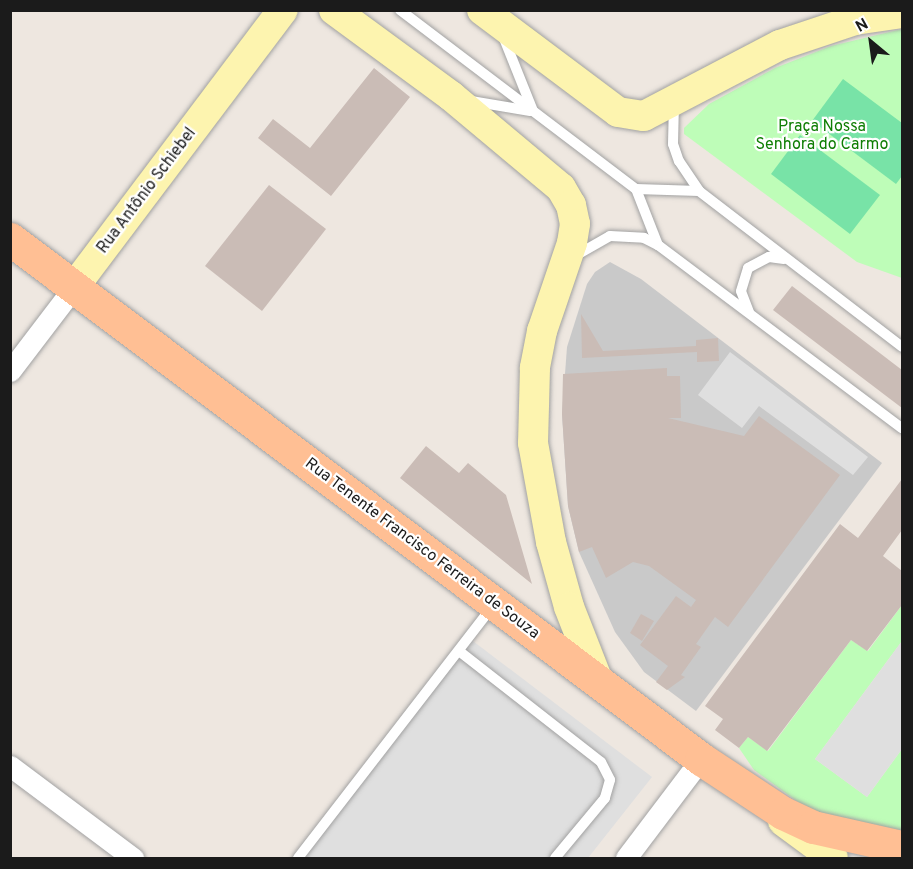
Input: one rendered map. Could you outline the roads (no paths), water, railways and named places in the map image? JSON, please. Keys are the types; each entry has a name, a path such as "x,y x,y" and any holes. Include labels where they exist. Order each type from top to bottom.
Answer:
{"main road":[{"name":"Rua Tenente Francisco Ferreira de Souza","path":"10,239 701,759"},
{"path":"701,759 775,808 813,827 903,847"}],"street":[{"name":"Rua Antônio Schiebel","path":"10,370 283,10"},
{"path":"334,10 451,96 561,188 575,224 565,263 542,331 535,369 533,443 551,542 569,607 598,681"},
{"path":"489,16 618,112 644,116 674,103 780,45 846,22 903,13"},
{"path":"626,858 701,759"},
{"name":"Rua Tenente Francisco Ferreira de Souza","path":"701,759 833,858"},
{"path":"10,766 133,858"}],"lane":[{"path":"400,10 636,189 658,245"},
{"path":"489,16 533,111"},
{"path":"451,96 533,111"},
{"path":"674,103 673,144 679,161 699,191 903,347"},
{"path":"636,189 699,191"},
{"path":"565,263 610,236 644,238 658,245 903,428"},
{"path":"750,314 741,291 748,268 769,257 792,263"},
{"path":"298,858 495,604"},
{"path":"459,651 602,762 610,780 605,798 555,858"}],"park label":[{"name":"Praça Nossa Senhora do Carmo","path":"822,136"}]}
